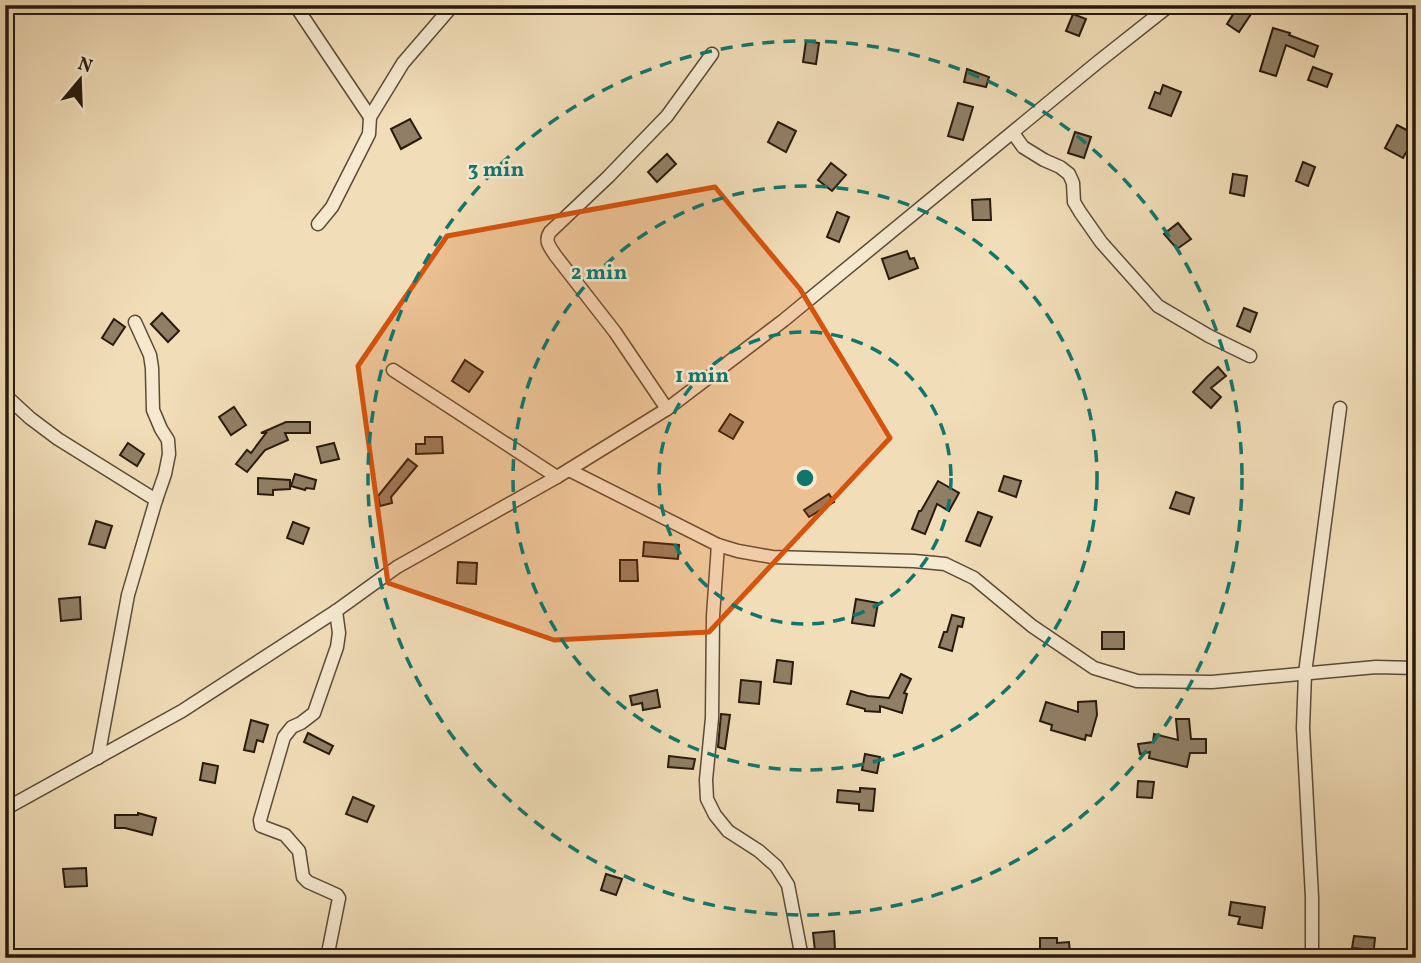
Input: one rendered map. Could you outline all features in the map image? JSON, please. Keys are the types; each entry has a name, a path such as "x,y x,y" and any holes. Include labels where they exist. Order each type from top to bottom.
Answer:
{"street":[{"path":"295,5 370,117"},
{"path":"318,224 332,207 369,134 370,117 402,63 453,5"},
{"path":"5,809 182,711 337,611 397,567 569,470 667,409 784,320 1170,5"},
{"path":"667,409 615,332 555,255 547,239 550,232 667,116 712,54"},
{"path":"1013,133 1023,147 1069,174 1073,183 1074,202 1080,212 1101,242 1158,306 1250,356"},
{"path":"98,758 128,595 165,474 170,447 153,410 150,355 135,322"},
{"path":"393,370 557,477"},
{"path":"5,396 58,439 156,500"},
{"path":"1312,958 1312,897 1303,728 1305,673 1340,408"},
{"path":"569,470 718,545 738,551 772,557 914,561 945,565 974,578 1032,626 1094,668 1119,677 1137,681 1212,682 1376,667 1416,668"},
{"path":"718,545 707,799 728,831 759,851 776,866 788,885 802,958"},
{"path":"327,958 339,898 308,882 303,877 299,851 285,835 261,826 260,820 284,737 292,727 314,713 337,647 337,611"}],"highlighted area":[{"path":"715,187 800,289 890,438 709,632 554,640 388,583 358,366 447,236"}],"building":[{"path":"1239,5 1257,5 1239,32 1227,24"},
{"path":"1073,14 1086,19 1079,36 1066,31"},
{"path":"1273,28 1318,46 1314,57 1286,45 1276,76 1260,71"},
{"path":"806,41 819,43 816,64 803,62"},
{"path":"1313,67 1332,74 1327,87 1308,80"},
{"path":"967,69 989,77 986,87 964,82"},
{"path":"1163,85 1181,92 1171,116 1149,108 1155,92 1160,94"},
{"path":"958,103 973,107 963,140 948,136"},
{"path":"410,119 421,138 401,149 391,129"},
{"path":"778,122 796,131 786,152 768,142"},
{"path":"1397,125 1416,135 1403,158 1385,148"},
{"path":"1075,132 1091,137 1084,158 1068,153"},
{"path":"667,154 676,164 657,182 648,172"},
{"path":"1303,162 1315,167 1308,186 1296,181"},
{"path":"831,163 846,175 832,191 818,180"},
{"path":"1233,174 1247,176 1244,196 1230,193"},
{"path":"990,199 991,220 973,220 972,200"},
{"path":"837,212 849,217 839,242 827,237"},
{"path":"1178,223 1191,239 1177,249 1164,234"},
{"path":"907,251 918,268 889,279 882,259"},
{"path":"1244,308 1257,313 1250,332 1237,326"},
{"path":"162,313 179,331 168,342 151,324"},
{"path":"114,319 125,327 113,345 102,338"},
{"path":"465,360 483,372 469,392 452,381"},
{"path":"1218,367 1226,376 1211,388 1221,397 1211,408 1193,392"},
{"path":"234,407 246,425 231,435 219,417"},
{"path":"730,414 743,422 733,439 719,431"},
{"path":"286,422 310,422 310,433 285,433 288,440 265,450 247,472 236,464 247,450 251,453 266,433 261,433"},
{"path":"425,437 442,437 443,453 416,454 416,444 425,444"},
{"path":"128,443 144,454 137,466 120,455"},
{"path":"334,443 339,459 321,463 317,447"},
{"path":"408,459 417,466 391,497 392,503 380,506 378,496"},
{"path":"295,474 316,480 314,489 305,490 291,486"},
{"path":"1004,476 1021,481 1016,497 999,491"},
{"path":"258,478 290,480 290,489 273,490 273,495 258,494"},
{"path":"938,481 959,493 949,511 937,504 925,534 912,529 919,511"},
{"path":"1176,492 1194,498 1189,514 1170,508"},
{"path":"829,494 834,502 809,517 804,510"},
{"path":"978,512 992,517 980,546 966,541"},
{"path":"96,521 112,526 105,548 89,544"},
{"path":"293,522 309,528 303,544 287,538"},
{"path":"644,542 679,545 678,559 643,556"},
{"path":"620,560 637,560 638,581 620,581"},
{"path":"458,562 477,563 476,584 457,583"},
{"path":"80,597 81,619 61,621 59,599"},
{"path":"856,599 878,603 874,626 852,623"},
{"path":"952,615 964,618 962,627 958,626 952,651 939,647"},
{"path":"1102,632 1124,632 1124,649 1102,649"},
{"path":"777,660 793,662 791,684 774,682"},
{"path":"901,674 911,679 904,693 907,694 902,713 880,706 880,712 865,711 847,704 851,691 889,698"},
{"path":"741,680 761,682 759,704 739,702"},
{"path":"657,690 660,707 643,710 642,703 632,705 630,696"},
{"path":"1096,701 1097,715 1091,736 1086,735 1085,740 1051,730 1052,725 1040,721 1046,702 1078,712 1078,702"},
{"path":"721,714 730,715 725,749 718,747"},
{"path":"1176,719 1189,719 1191,739 1206,739 1206,753 1190,753 1187,767 1149,758 1150,752 1140,754 1138,744 1153,742 1154,734 1178,740"},
{"path":"251,720 268,725 263,742 257,740 254,752 244,750"},
{"path":"308,733 333,746 329,754 304,742"},
{"path":"865,754 880,757 877,773 862,770"},
{"path":"669,756 695,759 693,769 668,767"},
{"path":"203,763 218,766 215,783 200,780"},
{"path":"1138,781 1154,782 1152,798 1137,797"},
{"path":"860,788 875,789 873,811 859,810 859,804 837,802 838,790 860,792"},
{"path":"353,797 374,806 367,822 346,814"},
{"path":"138,813 156,818 152,835 115,828 115,815"},
{"path":"86,868 87,886 65,887 63,869"},
{"path":"606,874 622,879 616,895 601,890"},
{"path":"1231,902 1265,907 1262,928 1238,924 1240,917 1229,915"},
{"path":"834,931 835,949 815,951 813,933"},
{"path":"1354,936 1375,938 1373,958 1360,958 1362,949 1352,948"},
{"path":"1040,938 1057,938 1057,943 1069,942 1070,953 1040,954"}]}
